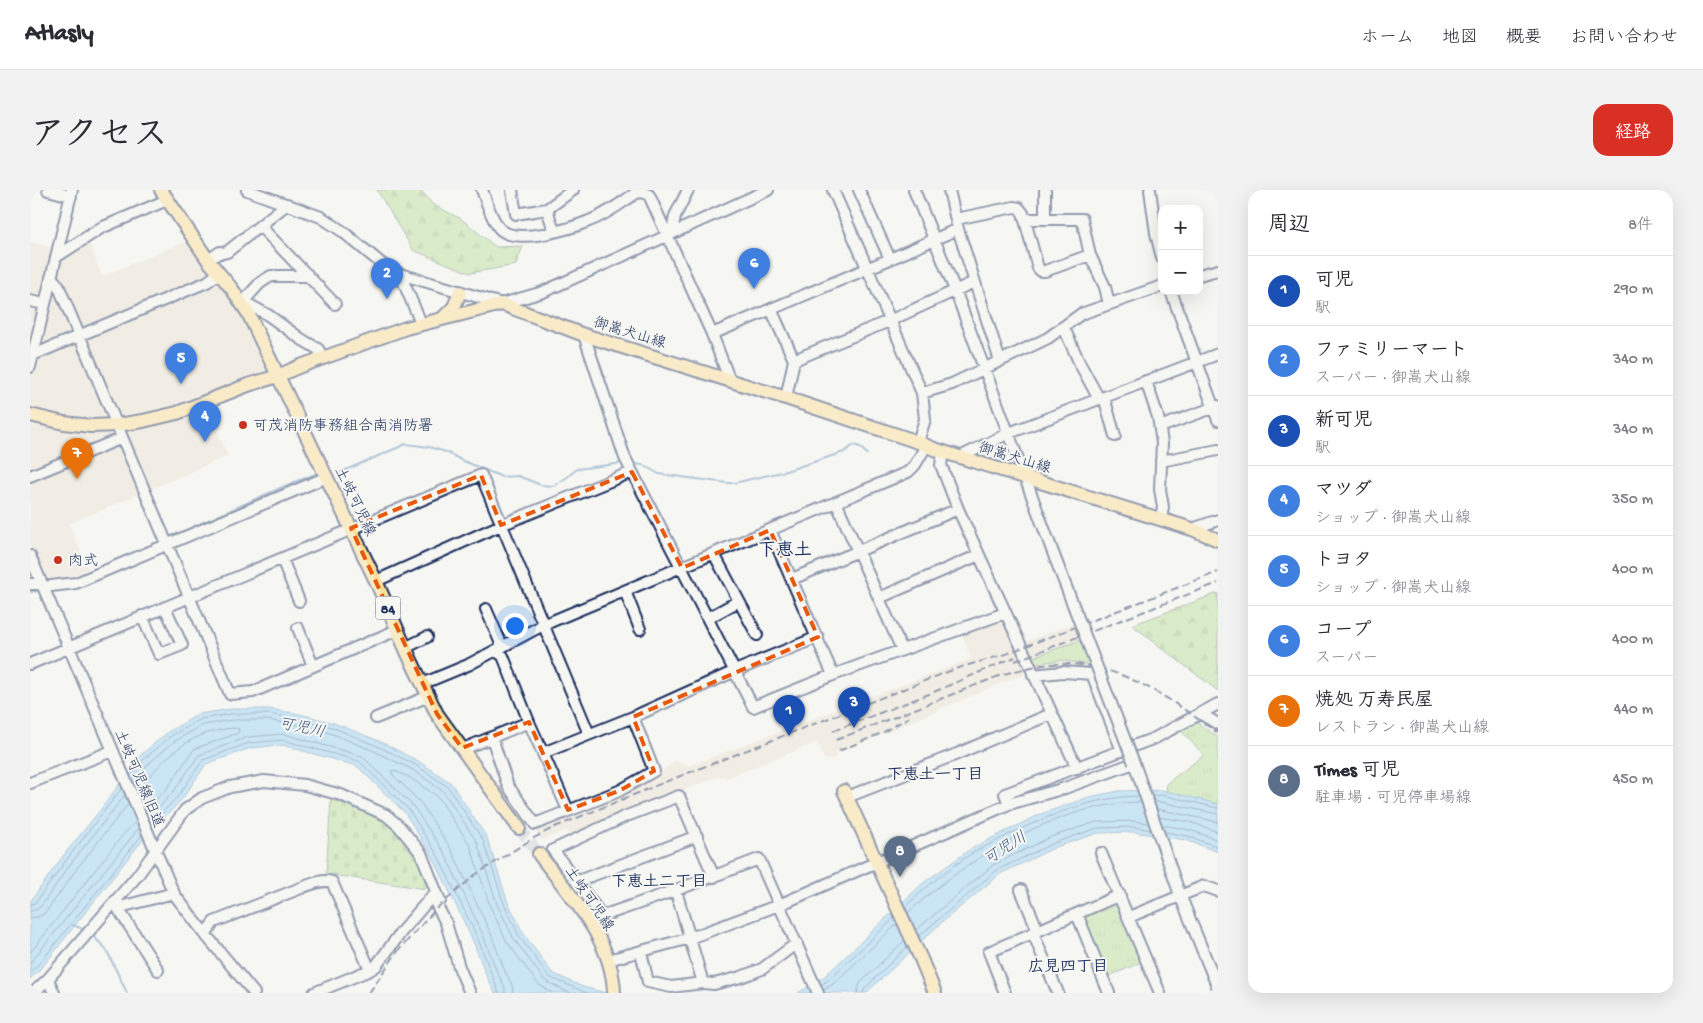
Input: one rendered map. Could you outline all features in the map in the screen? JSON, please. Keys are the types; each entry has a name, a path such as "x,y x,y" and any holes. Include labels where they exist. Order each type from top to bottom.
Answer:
{"main road":[{"name":"土岐可児線","path":"164,195 208,260 248,312 352,528 405,648 437,714 519,828"},
{"path":"443,318 454,307 460,292"},
{"path":"30,415 91,426 117,425 171,415 248,385 278,376 421,323 502,304"},
{"name":"御嵩犬山線","path":"502,304 584,335 786,398 943,452 1192,529 1218,540"},
{"path":"845,794 935,993"},
{"name":"土岐可児線","path":"539,854 592,925 608,960 614,989"}],"street":[{"path":"30,367 71,193 48,190"},
{"path":"247,190 321,217 342,230 382,264 400,274 502,304 543,292 768,190"},
{"path":"482,190 498,228 506,234 516,236 528,236 554,231 590,221 636,194 642,192 649,195 670,233 730,381"},
{"path":"512,190 516,214 547,209 573,190"},
{"path":"670,233 675,216 688,190"},
{"path":"422,684 442,676 543,625 908,472 916,465 922,444 925,419 922,393 833,190"},
{"path":"859,190 890,259"},
{"path":"914,190 955,290 1134,763 1180,895 1218,988"},
{"path":"949,190 974,282 1000,362"},
{"path":"1045,190 1045,218"},
{"path":"1150,190 1160,250"},
{"path":"56,257 101,228 164,195"},
{"path":"208,260 220,252 227,252 287,204"},
{"path":"712,334 890,259 934,239 957,224 1014,207 1019,208 1023,213 1038,268 1041,271 1090,255"},
{"path":"547,209 554,231"},
{"path":"1025,218 1082,219 1090,255 1105,287 1109,304"},
{"path":"260,226 335,304"},
{"path":"1203,274 1218,270"},
{"path":"33,355 207,282 219,273"},
{"path":"307,274 304,276 271,276 260,283 242,303 250,305 268,315 318,349 324,358"},
{"path":"400,274 421,323"},
{"path":"51,278 58,285 230,694 253,692 398,630"},
{"path":"794,360 889,321 974,282"},
{"path":"922,393 952,384 1000,362 1048,338 1081,314 1158,287"},
{"path":"1172,295 1216,406 1218,420"},
{"path":"30,300 45,304"},
{"path":"771,309 794,360 786,398"},
{"path":"1064,328 1080,364 1101,398 1115,436"},
{"path":"584,335 625,458 753,707 833,675 1005,613"},
{"path":"960,457 1009,433 1218,354"},
{"path":"1146,381 1160,427 1162,443 1161,519"},
{"path":"1160,427 1216,406"},
{"path":"30,476 122,438"},
{"path":"1161,461 1218,450"},
{"path":"943,452 940,465 958,509 1077,768"},
{"path":"376,581 501,525 632,472"},
{"path":"30,664 188,596 282,559 481,475 589,734"},
{"path":"30,584 42,586 76,583 327,477"},
{"path":"836,502 902,650"},
{"path":"792,579 958,509"},
{"path":"1192,529 1218,520"},
{"path":"770,530 833,675"},
{"path":"714,554 757,635"},
{"path":"880,598 979,555"},
{"name":"土岐可児線旧道","path":"30,556 174,893 254,993"},
{"path":"282,559 299,601"},
{"path":"626,591 640,628"},
{"path":"708,618 739,601"},
{"path":"142,616 159,654 182,645 165,606"},
{"path":"486,610 502,656 529,722 568,810"},
{"path":"298,628 313,666"},
{"path":"405,648 427,637"},
{"path":"543,753 633,717 735,671 818,637"},
{"path":"1033,675 1063,672 1092,674 1122,751"},
{"path":"376,718 429,696"},
{"path":"1008,804 1005,794 1155,738 1218,704"},
{"path":"845,794 958,754 1052,714"},
{"path":"1201,714 1218,724"},
{"path":"492,738 508,786 535,824 619,791 654,771 633,717"},
{"path":"462,749 529,722"},
{"path":"30,783 113,754"},
{"path":"608,960 690,938 780,905 1008,804 1030,799 1134,763"},
{"path":"33,993 48,979 137,876 185,810 202,798 230,787 264,780 305,785 341,795 386,815 399,826 420,853 440,900"},
{"path":"714,877 679,796 624,817 553,850 602,916 676,891 714,877 759,859 818,993"},
{"path":"578,882 697,836"},
{"path":"1101,853 1160,993"},
{"path":"205,934 214,922 308,885 329,881 332,882 370,970"},
{"path":"1129,917 1204,886 1218,890"},
{"path":"1021,890 1058,993"},
{"path":"676,891 703,983"},
{"path":"158,970 119,910 124,906 174,893"},
{"path":"1005,993 989,952 1120,895"},
{"path":"314,993 376,966 402,931 432,896 446,923 458,967 470,993"},
{"path":"1077,914 1109,993"},
{"path":"640,952 648,982 672,987 703,983 714,984 741,977 762,969 796,943"},
{"path":"48,979 54,993"}],"highlighted area":[{"path":"632,472 682,568 770,530 818,637 633,717 654,771 619,791 568,810 529,722 462,748 437,714 351,528 481,475 501,525"}],"shaded area":[{"path":"87,237 102,276 194,238 232,289 278,376 205,402 228,456 69,524 88,569 55,583 42,585 30,548 30,242 58,249"},
{"path":"1004,617 1016,645 1075,623 1095,672 1055,667 1036,669 835,754 836,758 830,760 824,759 817,742 727,778 722,776 714,778 574,835 566,831 541,840 534,829 613,798 662,771 675,761 688,766 971,659 962,633"}],"green space":[{"path":"377,190 421,190 432,204 461,219 496,247 523,246 516,265 470,273 413,250"},
{"path":"1218,593 1218,691 1132,625"},
{"path":"1081,640 1091,665 1061,660 1033,664 1030,658"},
{"path":"1196,722 1218,737 1218,804 1167,792 1166,784 1204,755 1180,730"},
{"path":"331,800 367,810 399,833 418,856 429,878 426,889 326,874"},
{"path":"1117,899 1144,961 1105,978 1080,915"}],"water":[{"name":"可児川","path":"231,709 268,709 300,714 334,723 379,741 418,761 451,783 487,838 507,900 523,933 552,973 583,987 606,993 495,993 473,941 434,859 405,813 357,766 282,745 251,748 206,764 183,798 137,847 43,966 30,979 30,902 63,856 102,808 141,755 168,732 199,714"},
{"name":"可児川","path":"1162,790 1218,804 1218,852 1186,840 1134,832 1098,833 1056,847 1000,874 941,923 866,993 798,993 825,976 922,884 972,848 1041,814 1089,797 1119,791"}],"waterway":[{"path":"339,473 406,444 429,447 446,452 502,477 518,476 541,485 553,486 577,469 623,463"},
{"path":"633,464 643,465 659,474 734,483 786,471 844,452 854,445 860,447 867,454"},
{"path":"168,538 315,474"},
{"path":"30,592 38,591"},
{"path":"73,925 85,930"},
{"path":"91,934 106,949 127,993"}],"tunnel":[{"path":"519,828 539,854"}],"railway":[{"path":"1003,655 1218,572"},
{"path":"1015,661 1218,583"},
{"path":"369,993 397,952 436,909 475,875 532,839 555,827 665,782 955,669 1009,653"},
{"path":"833,731 929,694 1015,657"},
{"path":"836,740 1004,674 1053,664 1077,664 1121,675 1161,695 1218,733"},
{"path":"839,751 882,733 909,717"}],"place":[{"name":"コープ","path":"754,289"},
{"name":"ファミリーマート","path":"387,299"},
{"name":"トヨタ","path":"181,384"},
{"name":"可茂消防事務組合南消防署","path":"243,425"},
{"name":"マツダ","path":"205,442"},
{"name":"焼処 万寿民屋","path":"77,479"},
{"name":"肉式","path":"58,560"},
{"name":"新可児","path":"854,728"},
{"name":"可児","path":"789,736"},
{"name":"Times 可児","path":"900,877"}],"district":[{"name":"下恵土","path":"785,549"},
{"name":"下恵土一丁目","path":"935,773"},
{"name":"下恵土二丁目","path":"659,880"},
{"name":"広見四丁目","path":"1068,965"}]}
